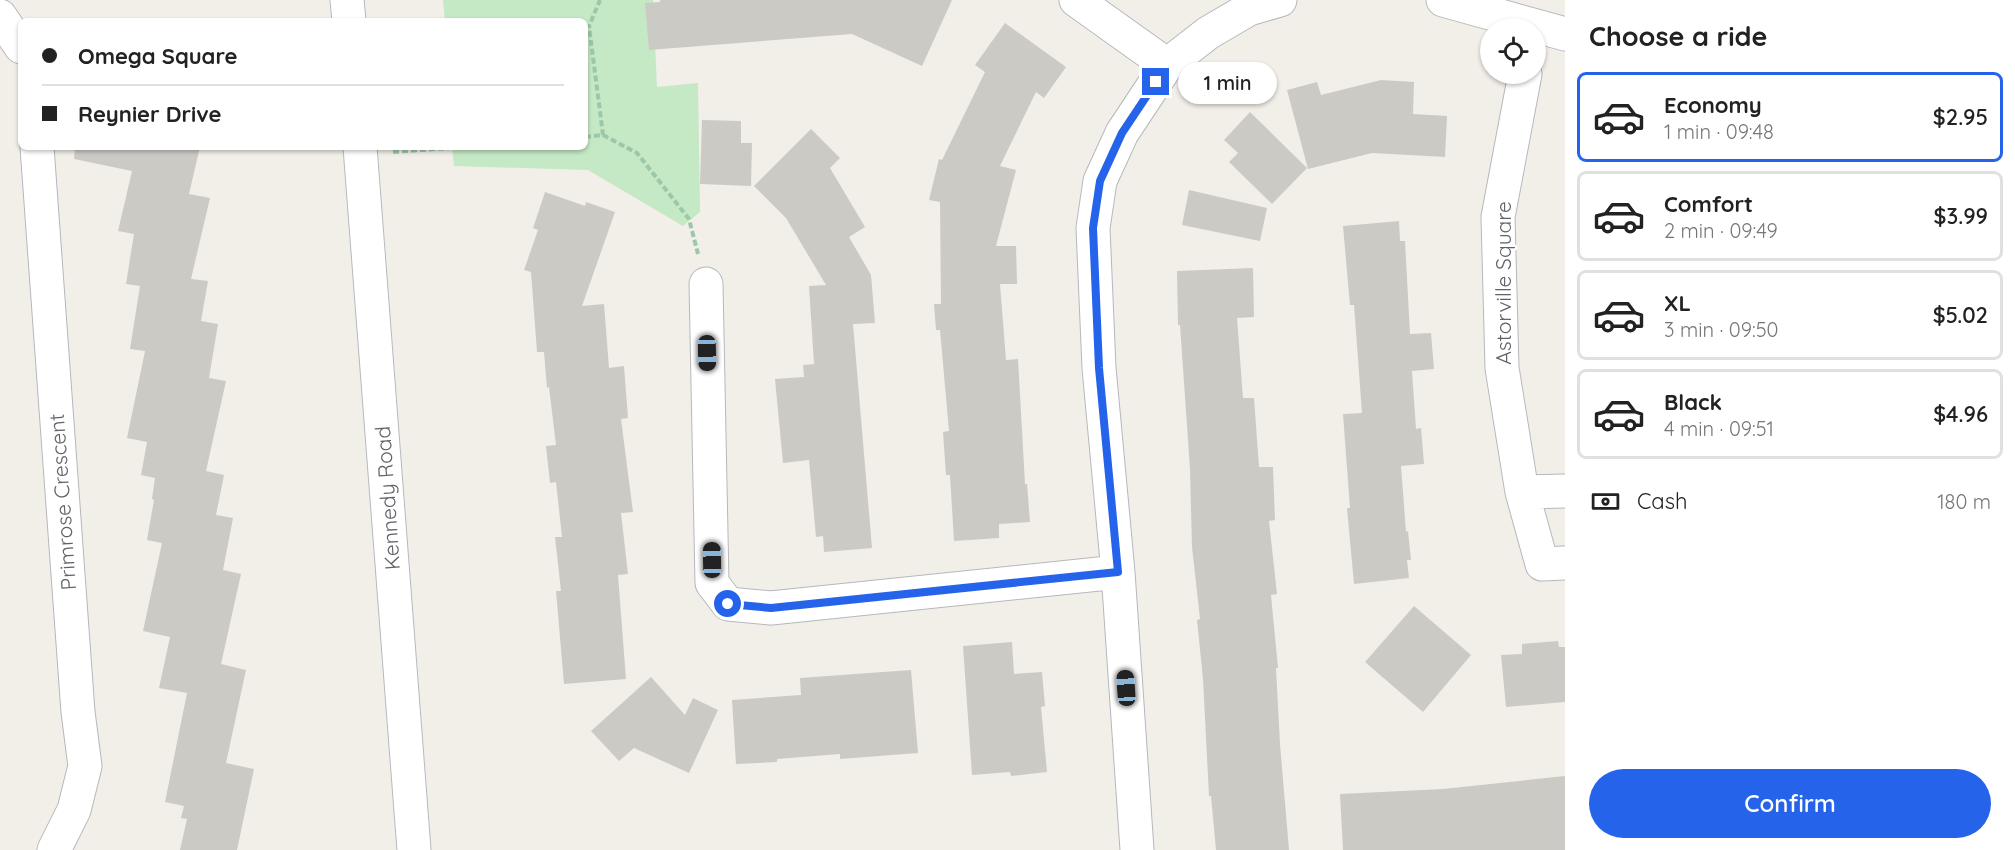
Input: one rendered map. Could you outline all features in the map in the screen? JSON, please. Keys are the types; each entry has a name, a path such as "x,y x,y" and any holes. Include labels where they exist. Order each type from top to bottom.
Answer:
{"street":[{"path":"347,0 349,18"},
{"path":"1076,0 1167,65"},
{"path":"1137,850 1118,572 1099,368 1093,228 1100,181 1122,133 1167,65 1208,33 1249,9 1280,0"},
{"path":"1443,0 1526,18"},
{"path":"0,16 18,43"},
{"name":"Astorville Square","path":"1522,84 1498,217 1502,368 1522,492 1542,564 1565,562"},
{"name":"Primrose Crescent","path":"37,150 78,712 85,766 74,810 54,850"},
{"name":"Kennedy Road","path":"360,151 414,850"},
{"path":"706,284 712,584 728,604 771,608 1118,572"},
{"path":"1522,492 1565,491"}],"path":[{"path":"588,25 600,0"},
{"path":"588,34 603,135"},
{"path":"588,137 603,135 637,153 689,219 706,284"},
{"path":"360,151 386,150"}],"green space":[{"path":"443,0 653,0 657,87 698,83 700,212 683,226 588,170 454,166 452,150 588,150 588,18 445,18"}],"building":[{"path":"660,0 952,0 922,66 852,34 649,50 645,3 660,2"},
{"path":"1005,23 1066,67 1044,98 1036,92 1000,166 1016,170 996,246 1016,246 1017,284 1000,284 1006,360 1018,359 1025,484 1027,484 1030,522 999,524 999,538 954,541 950,475 946,475 943,432 949,431 940,330 936,330 934,304 941,304 940,202 929,200 939,159 942,160 985,72 975,65"},
{"path":"1381,80 1414,82 1413,114 1447,116 1445,157 1372,153 1308,169 1287,90 1317,82 1321,95"},
{"path":"1250,112 1307,168 1272,204 1229,162 1238,153 1224,140"},
{"path":"702,120 741,121 741,143 752,143 751,186 700,184"},
{"path":"811,129 840,158 830,168 865,227 849,237 871,275 875,323 853,324 872,548 824,552 823,536 816,537 809,460 783,463 775,379 804,377 803,365 814,364 809,286 826,285 786,218 754,186"},
{"path":"75,150 199,150 189,194 210,198 191,279 208,281 201,321 218,324 209,378 226,381 206,471 224,475 216,515 233,518 223,570 241,574 221,664 246,670 226,763 254,769 237,850 180,850 187,819 181,818 184,806 165,802 187,693 159,688 170,637 143,631 162,543 147,540 154,500 152,499 155,478 141,475 147,442 127,438 145,351 130,349 140,286 126,284 134,234 118,231 132,171 74,159"},
{"path":"1189,190 1267,208 1260,241 1182,225"},
{"path":"545,192 585,206 586,202 615,212 582,306 604,304 609,368 624,366 628,418 621,419 633,512 621,513 628,574 618,575 626,679 564,684 556,591 561,591 555,537 562,537 556,482 550,483 546,446 556,445 544,352 537,352 531,272 524,270 538,230 533,228"},
{"path":"1399,221 1400,241 1405,241 1410,334 1431,333 1434,369 1412,371 1416,429 1421,428 1424,464 1401,466 1406,532 1408,531 1411,560 1407,560 1409,578 1354,584 1347,508 1350,508 1343,414 1362,413 1354,305 1350,305 1343,226"},
{"path":"1253,268 1254,317 1237,318 1243,398 1254,398 1259,467 1273,467 1275,520 1269,521 1277,594 1271,595 1278,668 1276,668 1280,744 1289,850 1216,850 1211,796 1209,796 1203,679 1197,620 1200,619 1192,547 1190,469 1180,325 1178,325 1177,271"},
{"path":"1414,606 1471,655 1423,712 1365,662"},
{"path":"1558,641 1559,647 1565,647 1565,702 1506,707 1501,655 1522,654 1522,644"},
{"path":"1012,642 1014,674 1042,672 1045,706 1041,707 1047,772 1011,776 1010,772 972,775 963,646"},
{"path":"911,670 918,753 840,759 840,754 777,759 777,762 736,764 732,700 801,695 800,678"},
{"path":"651,677 685,715 693,698 718,710 689,773 634,748 619,761 591,731"},
{"path":"1565,776 1565,850 1343,850 1340,794 1443,789"}],"route":[{"path":"728,604 771,608 1118,572 1099,368 1093,228 1100,181 1122,133 1156,82"}]}
